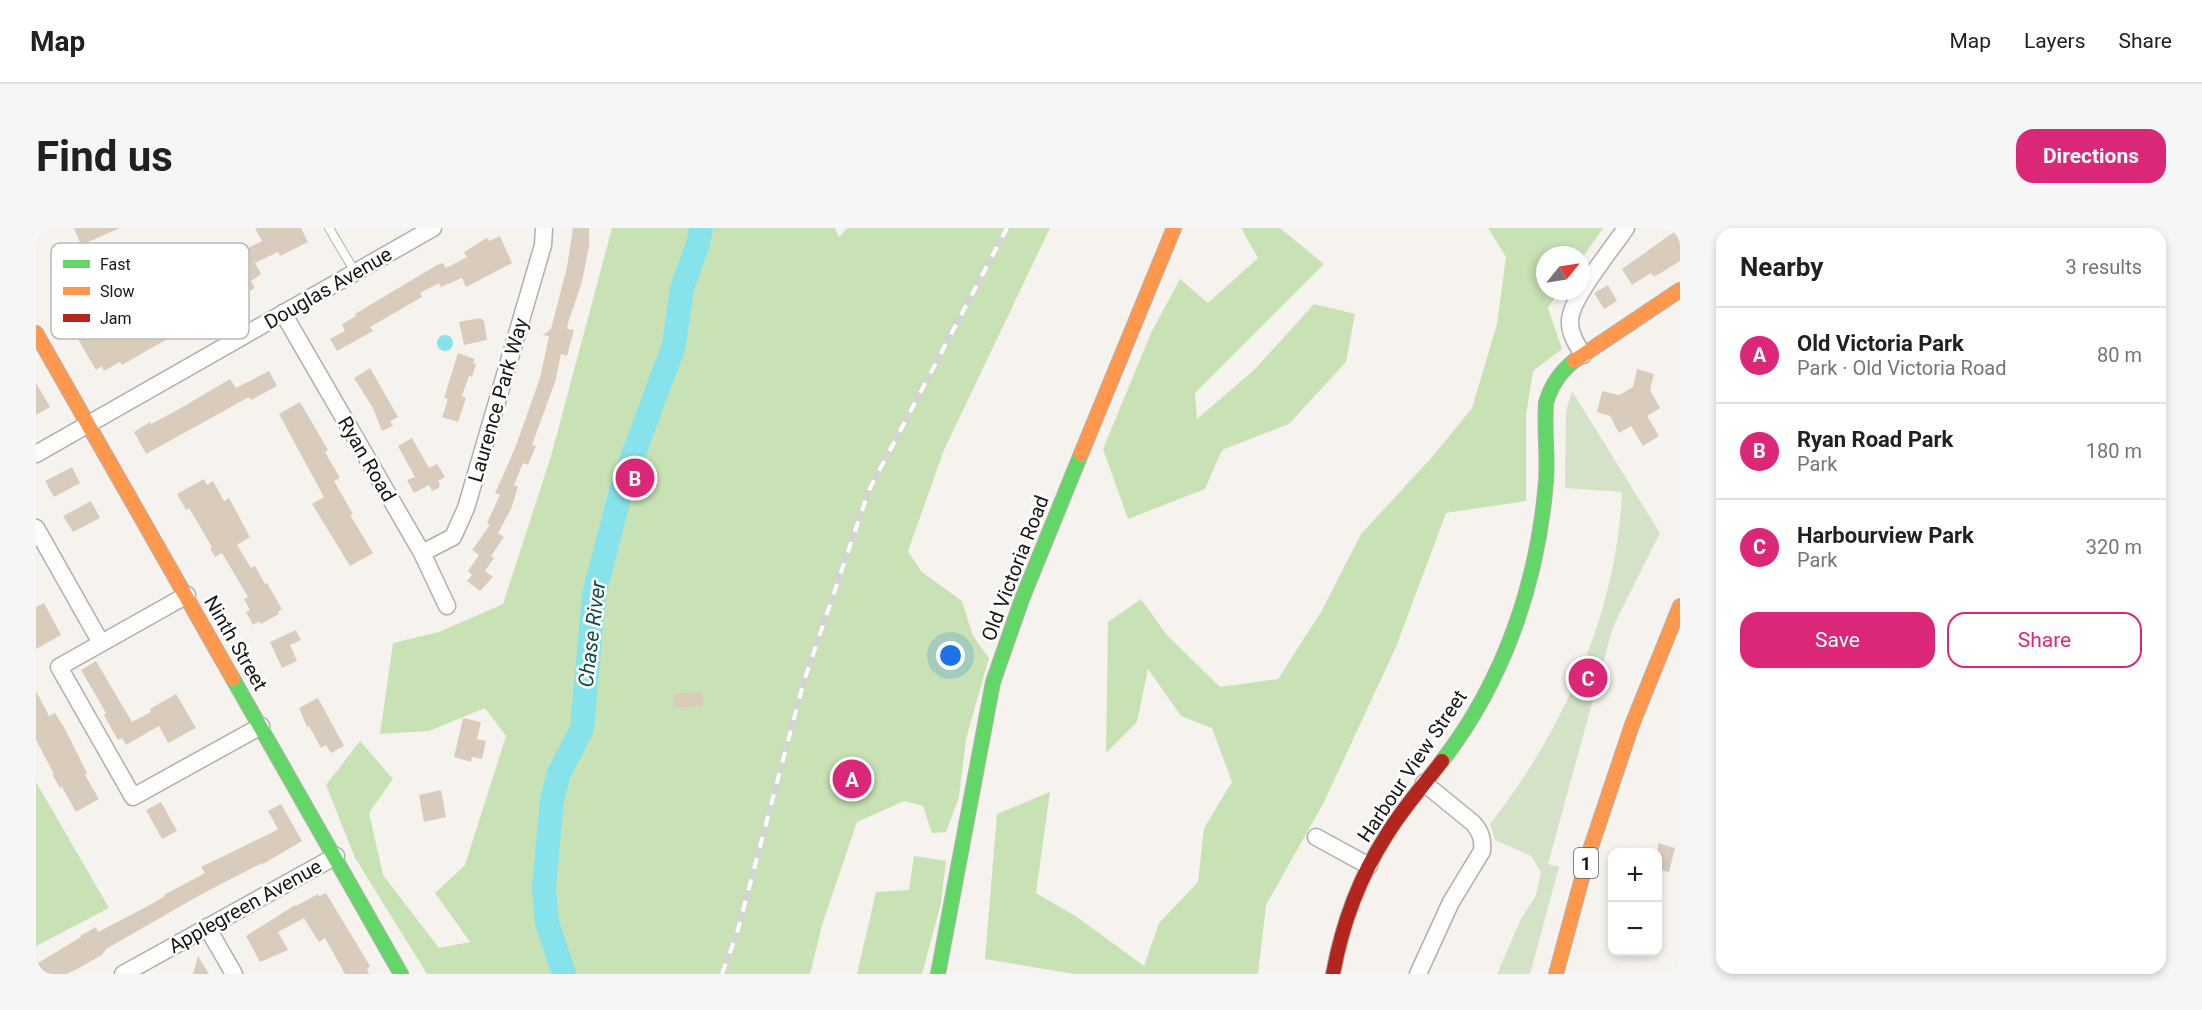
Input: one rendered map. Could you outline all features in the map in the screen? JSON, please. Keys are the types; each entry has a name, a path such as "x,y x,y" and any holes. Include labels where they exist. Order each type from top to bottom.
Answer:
{"main road":[{"name":"Old Victoria Road","path":"938,974 993,682 1022,599 1174,228"},
{"name":"Harbour View Street","path":"1333,974 1338,943 1352,903 1369,866 1386,836 1471,718 1496,671 1519,616 1532,568 1543,510 1548,462 1547,397 1553,383 1583,355 1680,290"},
{"name":"Ninth Street","path":"36,333 336,856 401,974"},
{"name":"1","path":"1556,974 1588,856 1632,725 1680,606"},
{"name":"1","path":"1606,845 1622,755"}],"street":[{"name":"Douglas Avenue","path":"249,332 433,228"},
{"name":"Laurence Park Way","path":"422,553 453,537 466,508 543,245 544,228"},
{"path":"1583,355 1572,337 1569,321 1574,304 1626,228"},
{"name":"Ryan Road","path":"283,313 422,553 447,606"},
{"name":"Douglas Avenue","path":"36,454 237,339"},
{"path":"36,528 101,643"},
{"path":"187,595 59,667 133,797 261,726"},
{"path":"1418,974 1450,902 1482,851 1483,841 1473,823 1424,783"},
{"path":"1316,837 1369,866"},
{"name":"Applegreen Avenue","path":"123,974 336,856"},
{"path":"207,927 234,974"}],"lane":[{"path":"329,228 355,272"}],"green space":[{"path":"612,228 835,228 839,237 847,228 1050,228 944,450 908,551 922,572 962,601 973,636 989,658 966,739 959,797 946,832 932,833 923,806 904,801 857,822 822,925 810,974 427,974 355,858 326,785 360,741 393,779 369,813 383,875 439,948 470,942 435,893 465,865 506,736 485,708 429,731 380,734 393,643 439,632 503,604 551,456"},
{"path":"1241,228 1280,228 1324,264 1195,393 1197,419 1254,370 1314,304 1355,314 1346,362 1289,424 1222,450 1205,489 1128,519 1103,449 1151,333 1180,279 1208,303 1258,258"},
{"path":"1488,228 1603,228 1590,247 1536,246 1536,300 1553,300 1548,308 1562,349 1533,371 1526,415 1526,501 1446,513 1396,647 1324,802 1266,905 1258,974 1075,974 985,959 997,814 1050,792 1036,893 1077,917 1144,966 1159,923 1198,882 1204,828 1232,782 1212,728 1181,716 1148,669 1137,722 1106,753 1108,622 1141,599 1166,634 1220,687 1278,679 1321,612 1361,534 1433,456 1472,408 1497,324 1506,257"},
{"path":"1572,391 1660,533 1613,627 1548,864 1559,867 1530,974 1497,974 1521,919 1536,895 1541,872 1531,856 1495,840 1490,824 1541,750 1582,668 1610,581 1618,537 1622,492 1565,488 1566,411"},
{"path":"36,782 109,908 36,946"},
{"path":"914,856 946,861 941,903 922,974 857,974 876,892 909,890"}],"water":[{"path":"445,335 453,343 445,351 437,343"}],"building":[{"path":"74,228 120,228 86,243 80,243"},
{"path":"255,228 301,228 308,242 280,256 278,252 255,263 261,274 251,281 255,288 249,291 249,248 262,241"},
{"path":"573,228 589,228 589,246 582,282 567,329 574,330 567,356 561,354 555,382 532,445 536,446 528,465 523,463 514,485 518,487 511,509 498,533 504,537 491,556 494,558 485,571 493,577 480,591 467,581 472,575 468,571 479,555 472,550 490,525 487,523 500,495 495,493 515,448 540,378 549,336 543,335 551,329 567,267"},
{"path":"1677,230 1680,236 1680,261 1654,277 1651,273 1632,285 1622,269"},
{"path":"500,236 512,263 466,287 462,278 441,287 439,283 420,293 422,297 370,327 373,331 337,351 330,339 345,331 342,324 356,316 355,314 437,265 443,263 446,268 467,257 464,252 487,238 489,241"},
{"path":"1608,285 1617,301 1604,309 1594,293"},
{"path":"480,318 484,321 487,340 464,345 459,322"},
{"path":"78,339 167,339 122,365 120,362 104,371 102,366 96,370"},
{"path":"458,353 475,359 473,363 476,364 462,396 466,398 458,422 442,417 448,399 444,398"},
{"path":"370,368 398,417 390,421 393,426 382,431 373,408 354,378"},
{"path":"1637,369 1654,374 1650,390 1660,408 1647,416 1659,436 1643,446 1631,426 1619,433 1610,416 1597,412 1602,391 1619,395 1633,387"},
{"path":"269,371 277,386 251,400 249,397 146,454 134,432 230,379 236,388"},
{"path":"36,383 50,407 36,415"},
{"path":"300,402 328,450 325,452 340,478 334,481 353,514 350,515 373,553 350,566 312,504 324,497 279,414"},
{"path":"412,438 429,468 437,464 445,477 438,481 439,488 432,491 429,485 414,493 407,480 415,477 398,446"},
{"path":"72,467 80,483 54,497 45,481"},
{"path":"204,479 207,485 213,481 224,501 229,498 250,537 237,545 251,568 255,566 265,584 267,583 282,609 278,612 279,614 261,624 259,621 253,625 246,612 250,610 244,599 248,597 222,553 215,557 210,548 212,547 189,508 186,510 177,494"},
{"path":"91,501 100,518 73,532 63,516"},
{"path":"44,603 61,635 36,649 36,607"},
{"path":"296,630 301,640 290,645 297,661 282,668 270,642"},
{"path":"96,661 132,722 176,694 196,728 168,743 159,726 126,745 122,738 118,740 104,715 106,713 81,670"},
{"path":"36,691 49,716 55,713 65,729 87,773 85,775 99,799 76,812 52,774 54,774 36,740"},
{"path":"701,691 702,706 674,708 673,694"},
{"path":"318,698 344,746 331,753 326,745 321,748 309,726 307,727 299,708"},
{"path":"463,718 481,722 477,739 486,741 482,759 472,757 471,762 454,757"},
{"path":"441,790 446,817 424,822 419,795"},
{"path":"161,802 177,831 162,839 146,810"},
{"path":"281,804 302,841 263,864 200,895 106,949 102,955 79,968 67,974 44,974 38,963 80,936 96,927 98,932 146,907 205,873 201,867 278,829 268,811"},
{"path":"1658,843 1675,848 1669,872 1662,870 1662,848 1658,848"},
{"path":"326,893 370,966 367,969 369,974 345,974 325,938 319,942 304,918 278,932 288,950 260,962 246,936 295,905 318,894 319,896"},
{"path":"198,956 209,974 193,974"}],"waterway":[{"name":"Chase River","path":"564,974 547,923 544,887 552,800 559,773 582,729 594,594 624,480 674,345 682,288 698,244 701,228"}],"railway":[{"path":"722,974 737,933 804,681 869,490 1007,228"}],"traffic: fast":[{"path":"1442,761 1483,698 1500,664 1526,593 1542,519 1546,481 1546,403 1557,379 1574,361"},
{"path":"938,974 993,682 1022,599 1081,454"},
{"path":"233,679 401,974"}],"traffic: slow":[{"path":"1081,454 1174,228"},
{"path":"1574,361 1680,290"},
{"path":"36,333 233,679"},
{"path":"1556,974 1588,856 1632,725 1680,606"}],"traffic: jam":[{"path":"1333,974 1341,938 1353,902 1376,852 1399,816 1442,761"}],"place":[{"name":"Ryan Road Park","path":"635,478"},
{"name":"Harbourview Park","path":"1588,678"},
{"name":"Old Victoria Park","path":"852,779"}]}
